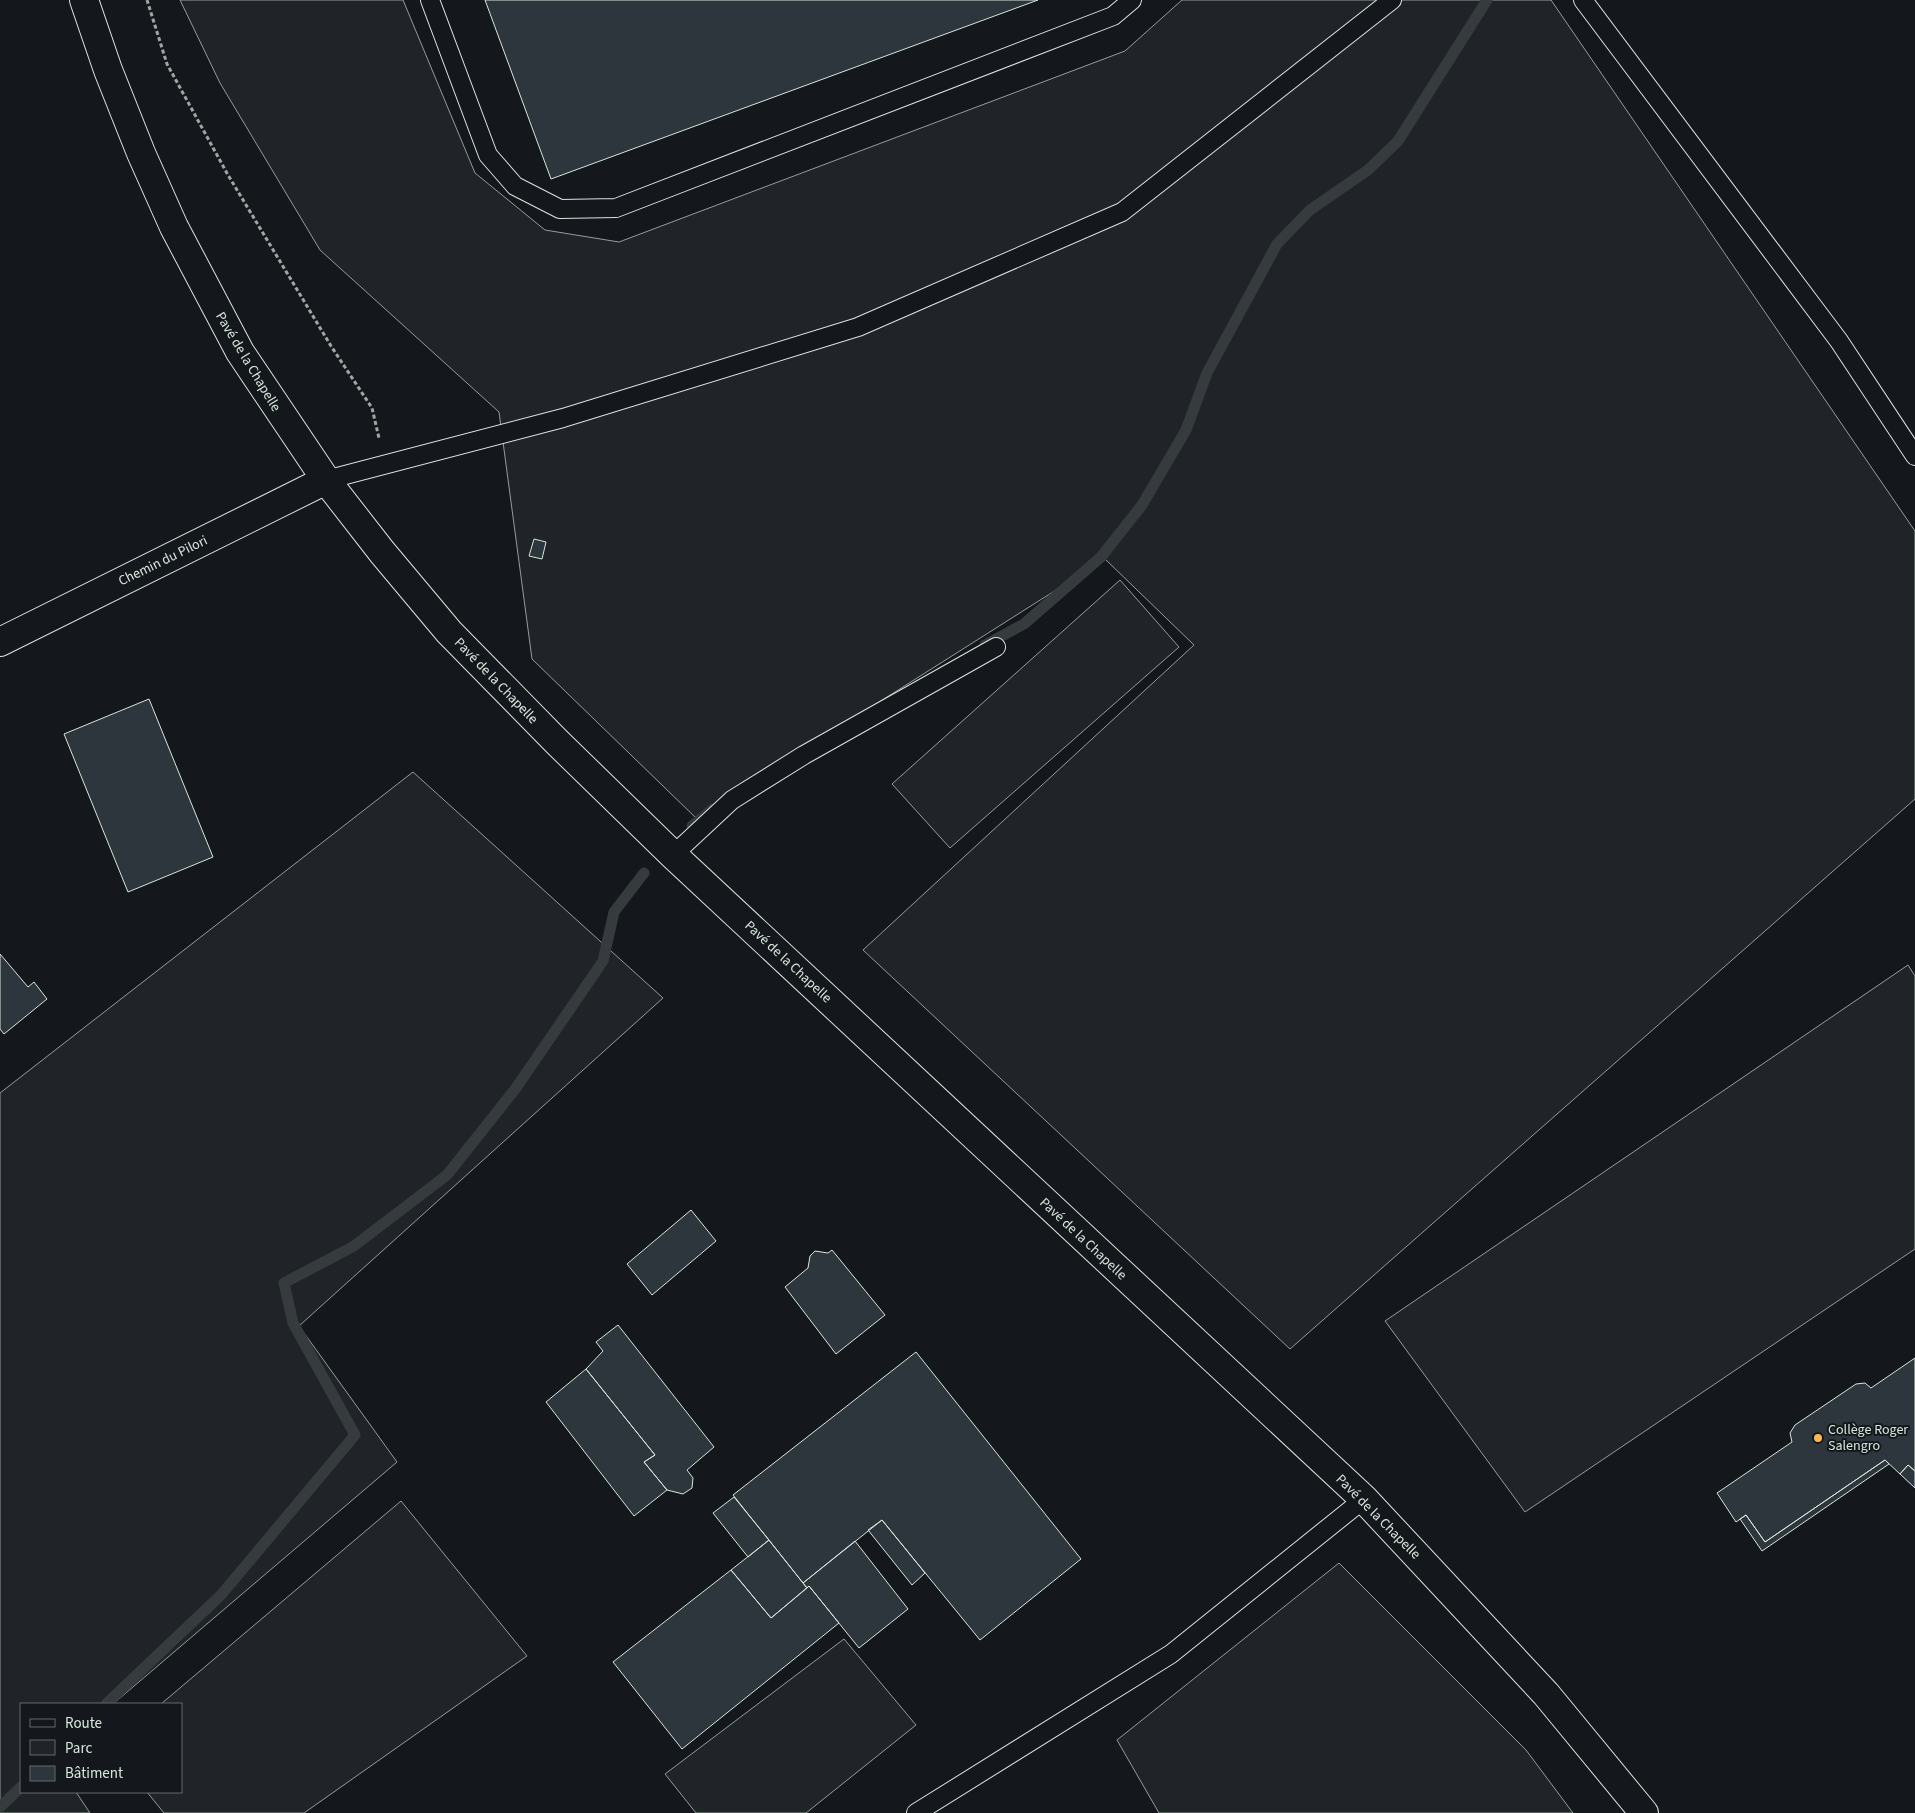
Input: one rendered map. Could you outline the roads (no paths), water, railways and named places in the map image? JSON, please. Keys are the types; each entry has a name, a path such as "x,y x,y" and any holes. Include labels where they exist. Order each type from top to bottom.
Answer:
{"main road":[{"name":"Pavé de la Chapelle","path":"84,0 108,70 141,153 196,270 240,352 326,480 382,552 449,632 557,742 673,855 1364,1499 1546,1694 1644,1813"},
{"name":"Chemin du Pilori","path":"0,642 326,480"}],"lane":[{"path":"430,0 488,155 515,186 560,208 616,208 1113,16 1132,0"},
{"path":"326,480 563,418 858,327 1122,212 1392,0"},
{"path":"1583,0 1839,341 1915,456"},
{"path":"673,855 732,800 804,755 996,647"},
{"path":"916,1813 1171,1654 1364,1499"}],"waterway":[{"path":"985,645 1024,624 1101,557 1142,505 1186,430 1207,373 1277,244 1310,210 1368,170 1398,141 1487,0"},
{"path":"692,826 713,809"},
{"path":"107,1703 221,1595 355,1435 293,1323 284,1283 354,1246 447,1175 516,1088 603,961 614,912 644,873"},
{"path":"0,1807 20,1788"}],"place":[{"name":"Collège Roger Salengro","path":"1818,1438"}]}
